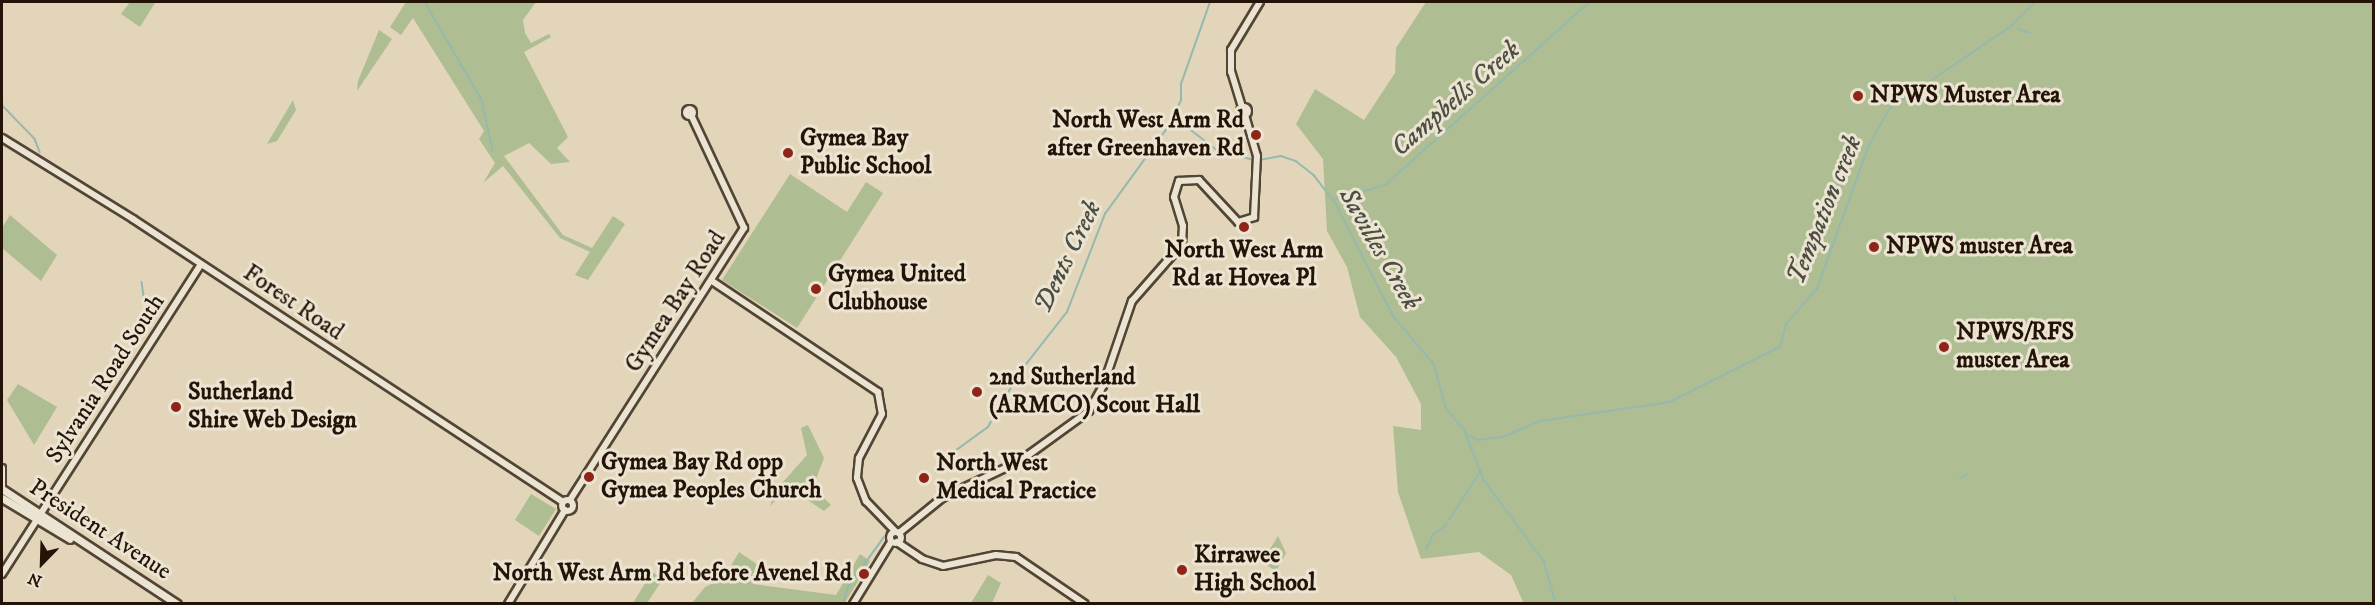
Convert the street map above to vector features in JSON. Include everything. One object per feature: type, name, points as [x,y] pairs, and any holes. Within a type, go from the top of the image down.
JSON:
[{"type":"main road","name":"President Avenue","points":[[2,488],[38,517],[170,603]]},
{"type":"main road","name":"President Avenue","points":[[2,498],[38,517],[177,603]]},
{"type":"street","points":[[853,603],[894,542],[897,532],[942,498],[1020,461],[1084,416],[1103,386],[1132,301],[1182,244],[1183,226],[1174,197],[1177,184],[1185,178],[1199,180],[1232,217],[1245,222],[1256,210],[1257,156],[1245,115],[1240,112],[1242,107],[1231,72],[1232,50],[1260,2]]},
{"type":"street","name":"Gymea Bay Road","points":[[508,603],[565,510],[572,509],[566,501],[712,281],[744,224],[691,115]]},
{"type":"street","name":"Forest Road","points":[[2,138],[566,501]]},
{"type":"street","name":"Sylvania Road South","points":[[2,574],[201,264]]},
{"type":"street","points":[[712,281],[878,392],[882,414],[859,458],[857,478],[866,501],[897,532]]},
{"type":"street","points":[[2,468],[2,488]]},
{"type":"street","points":[[894,542],[922,559],[943,566],[996,555],[1016,558],[1086,603]]},
{"type":"green space","points":[[130,2],[155,3],[140,27],[121,14]]},
{"type":"green space","points":[[406,2],[536,2],[523,20],[525,33],[531,43],[549,34],[551,37],[524,52],[568,137],[557,148],[570,162],[551,164],[529,143],[504,156],[563,235],[592,248],[613,216],[625,224],[588,280],[575,275],[590,252],[560,238],[503,166],[483,183],[495,163],[479,139],[484,131],[413,18],[401,35],[390,27]]},
{"type":"green space","points":[[1426,2],[2373,2],[2373,603],[1524,604],[1511,575],[1479,552],[1421,559],[1398,492],[1393,426],[1421,430],[1421,404],[1396,357],[1360,317],[1347,267],[1327,231],[1323,159],[1296,124],[1315,89],[1364,120],[1395,73],[1396,48]]},
{"type":"green space","points":[[379,30],[392,39],[357,91],[358,81]]},
{"type":"green space","points":[[293,100],[296,110],[277,141],[267,144]]},
{"type":"green space","points":[[790,174],[847,212],[866,182],[883,193],[797,328],[722,280]]},
{"type":"green space","points":[[10,215],[57,255],[41,281],[2,248],[2,228]]},
{"type":"green space","points":[[18,384],[57,407],[34,445],[7,400]]},
{"type":"green space","points":[[808,425],[824,458],[813,487],[831,505],[824,511],[797,493],[791,501],[781,495],[770,506],[776,490],[807,455],[801,428]]},
{"type":"green space","points":[[531,494],[556,509],[539,536],[515,520]]},
{"type":"green space","points":[[1278,536],[1286,553],[1276,571],[1262,562]]},
{"type":"green space","points":[[739,552],[761,567],[753,584],[836,595],[860,554],[870,561],[845,603],[692,603],[705,587],[724,578]]},
{"type":"green space","points":[[652,572],[663,579],[647,603],[633,603]]},
{"type":"green space","points":[[988,575],[1001,583],[992,603],[971,603]]},
{"type":"waterway","points":[[425,2],[482,100],[493,150]]},
{"type":"waterway","name":"Dents Creek","points":[[936,473],[944,459],[988,427],[1020,372],[1067,312],[1105,214],[1168,127],[1181,100],[1181,84],[1210,2]]},
{"type":"waterway","name":"Campbells Creek","points":[[1333,200],[1385,185],[1590,2]]},
{"type":"waterway","name":"Tempation creek","points":[[1466,434],[1478,440],[1503,437],[1540,421],[1670,402],[1780,347],[1786,324],[1817,289],[1868,147],[1890,108],[2010,27],[2035,2]]},
{"type":"waterway","points":[[2018,29],[2030,33]]},
{"type":"waterway","points":[[2,93],[3,106],[35,139],[40,152]]},
{"type":"waterway","name":"Savilles Creek","points":[[1173,116],[1217,150],[1254,160]]},
{"type":"waterway","name":"Savilles Creek","points":[[1259,160],[1281,156],[1296,161],[1314,175],[1337,206],[1394,317],[1434,364],[1446,408],[1465,431],[1484,480],[1544,561],[1556,604]]},
{"type":"waterway","points":[[142,282],[144,297],[157,308]]},
{"type":"waterway","points":[[1449,520],[1481,471]]},
{"type":"waterway","points":[[1960,478],[1966,475]]},
{"type":"waterway","points":[[1426,550],[1433,535],[1447,524]]},
{"type":"waterway","name":"Dents Creek","points":[[843,604],[848,587],[884,537]]},
{"type":"waterway","points":[[1955,596],[1956,604]]},
{"type":"place","name":"NPWS Muster Area","points":[[1858,96]]},
{"type":"place","name":"North West Arm Rd after Greenhaven Rd","points":[[1256,135]]},
{"type":"place","name":"Gymea Bay Public School","points":[[788,153]]},
{"type":"place","name":"North West Arm Rd at Hovea Pl","points":[[1244,227]]},
{"type":"place","name":"NPWS muster Area","points":[[1874,247]]},
{"type":"place","name":"Gymea United Clubhouse","points":[[816,289]]},
{"type":"place","name":"NPWS/RFS muster Area","points":[[1944,347]]},
{"type":"place","name":"2nd Sutherland (ARMCO) Scout Hall","points":[[977,392]]},
{"type":"place","name":"Sutherland Shire Web Design","points":[[176,407]]},
{"type":"place","name":"Gymea Bay Rd opp Gymea Peoples Church","points":[[589,477]]},
{"type":"place","name":"North West Medical Practice","points":[[924,478]]},
{"type":"place","name":"Kirrawee High School","points":[[1182,570]]},
{"type":"place","name":"North West Arm Rd before Avenel Rd","points":[[864,574]]}]
